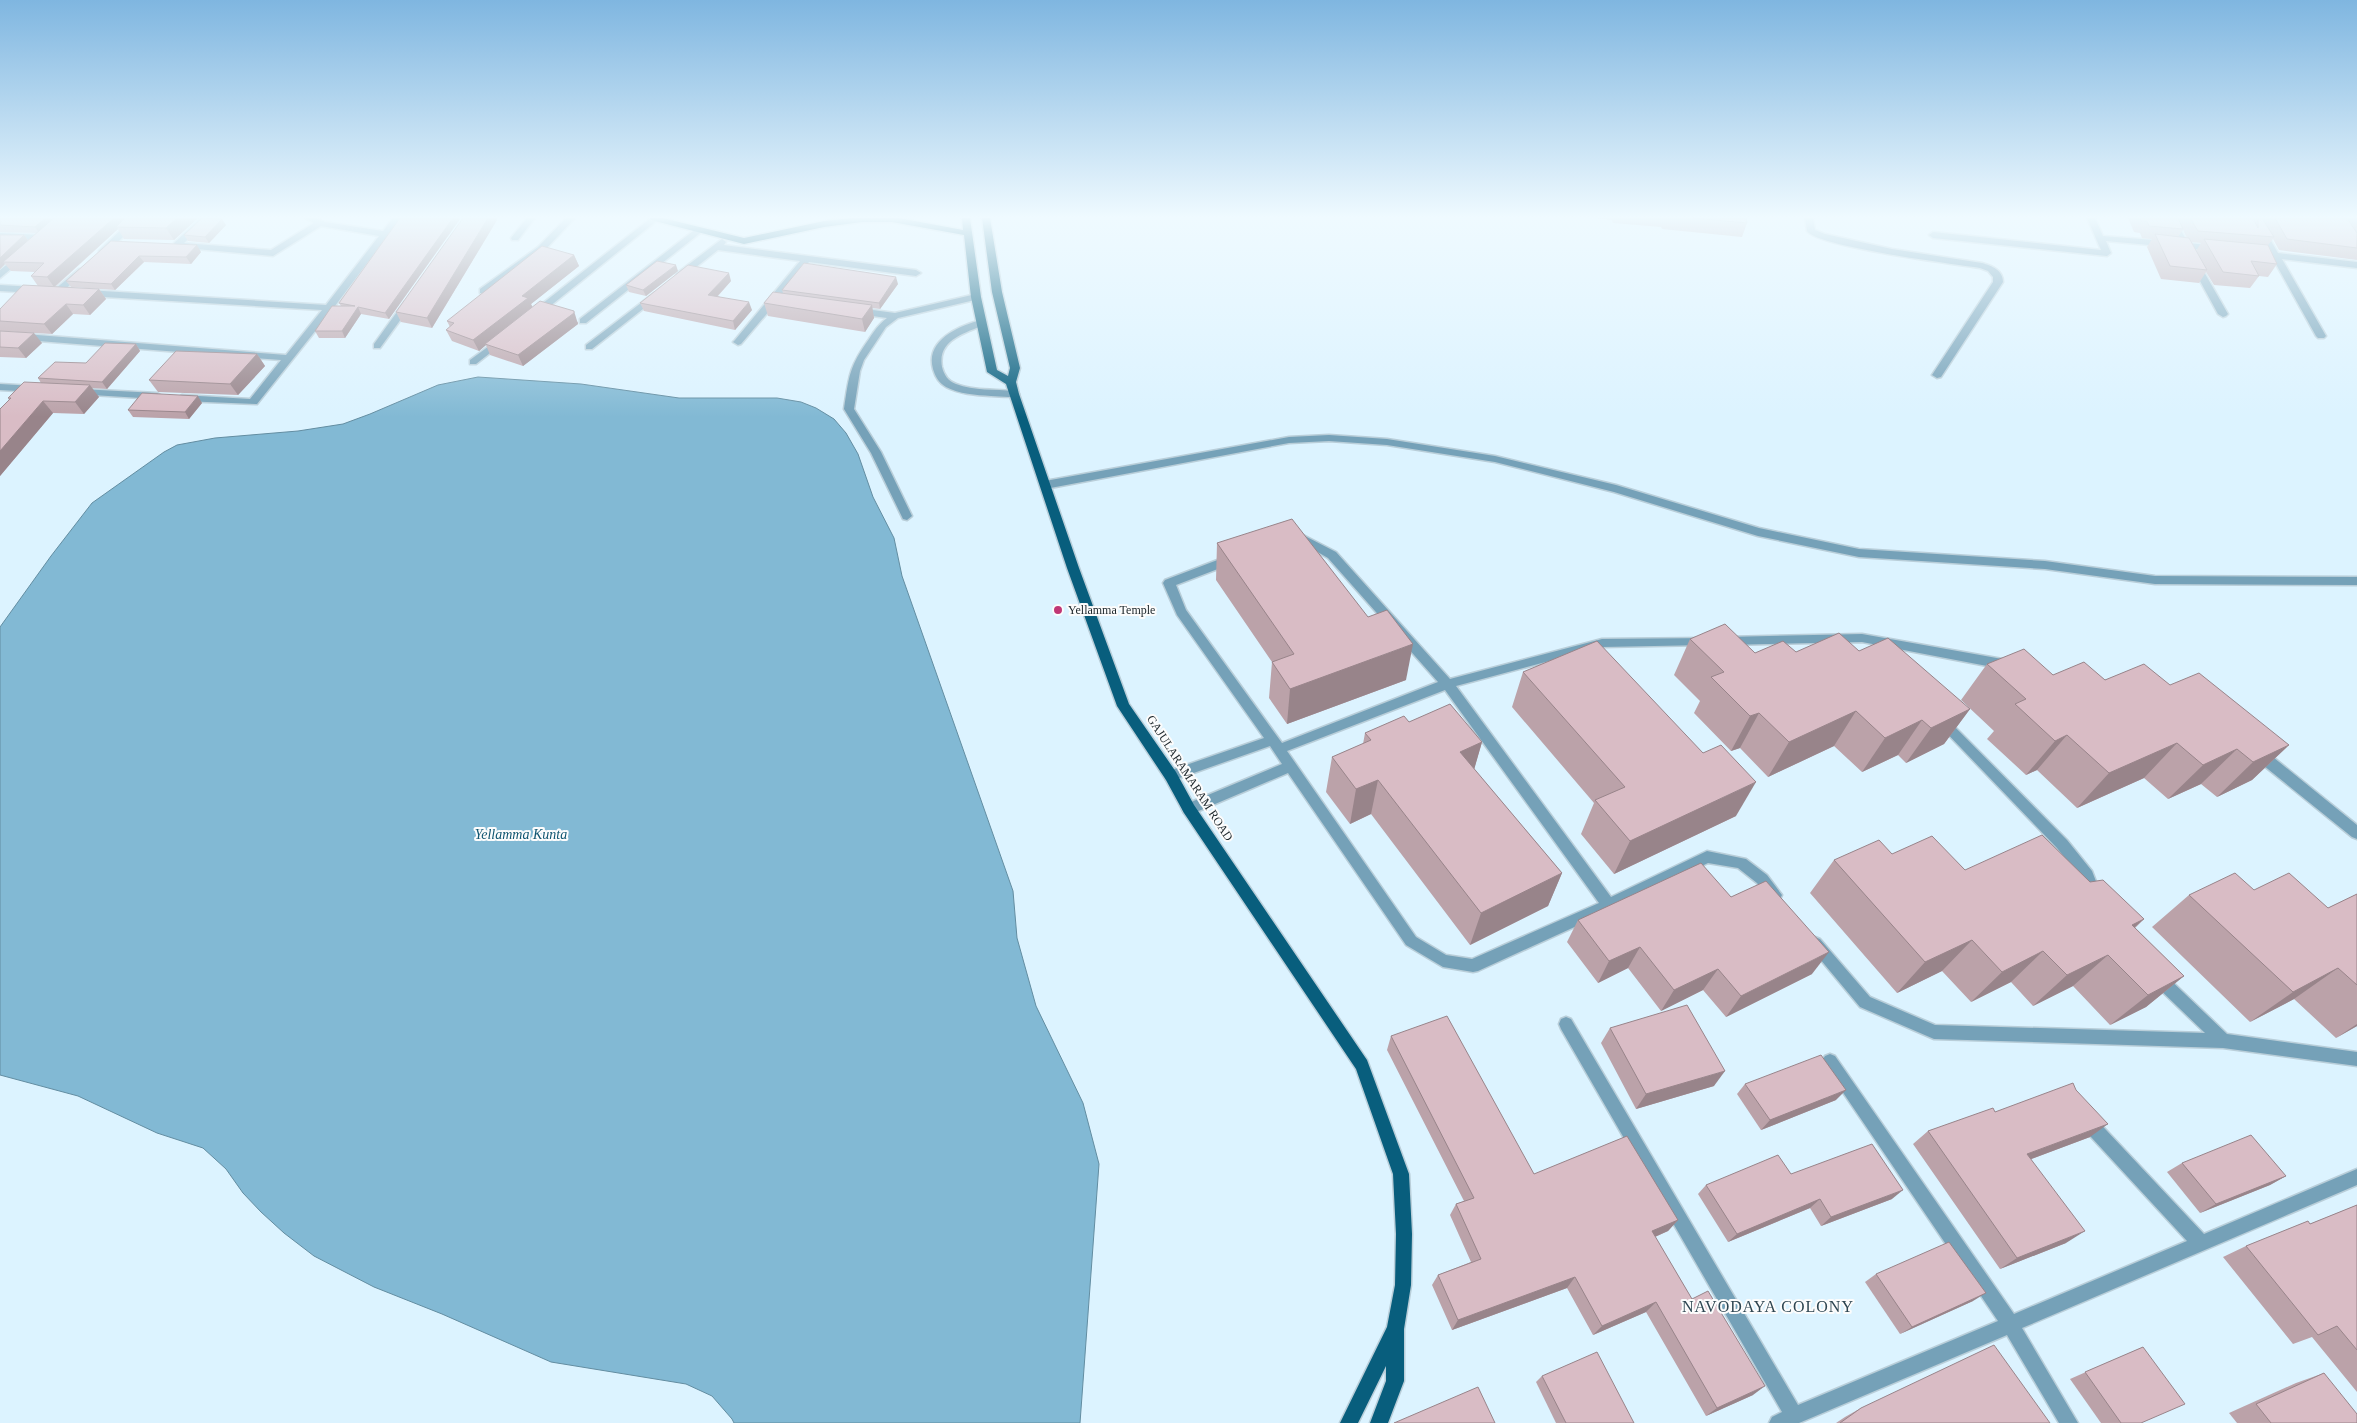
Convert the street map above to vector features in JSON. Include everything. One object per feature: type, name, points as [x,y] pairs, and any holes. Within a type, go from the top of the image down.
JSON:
[{"type":"main road","points":[[974,284],[980,323],[992,372],[1011,382]]},
{"type":"main road","name":"GAJULARAMARAM ROAD","points":[[996,284],[1014,368],[1011,382],[1014,394],[1073,568],[1123,706],[1171,776],[1189,809],[1362,1065],[1401,1174],[1404,1234],[1402,1285],[1395,1329],[1395,1381],[1378,1423]]},
{"type":"main road","name":"GAJULARAMARAM ROAD","points":[[1349,1423],[1395,1329]]},
{"type":"street","points":[[57,292],[65,284]]},
{"type":"street","points":[[65,391],[252,402],[347,284]]},
{"type":"street","points":[[484,291],[493,284]]},
{"type":"street","points":[[526,320],[571,284]]},
{"type":"street","points":[[583,321],[630,284]]},
{"type":"street","points":[[590,347],[669,284]]},
{"type":"street","points":[[738,342],[786,284]]},
{"type":"street","points":[[1937,375],[1996,284]]},
{"type":"street","points":[[2207,284],[2223,314]]},
{"type":"street","points":[[2293,284],[2321,336]]},
{"type":"street","points":[[0,288],[329,308]]},
{"type":"street","points":[[848,310],[895,316],[976,297]]},
{"type":"street","points":[[377,346],[411,298]]},
{"type":"street","points":[[774,300],[792,302]]},
{"type":"street","points":[[895,316],[883,325],[859,360],[852,380],[849,409],[861,431],[876,452],[907,516]]},
{"type":"street","points":[[980,323],[941,343],[936,352],[937,367],[941,377],[955,387],[1014,394]]},
{"type":"street","points":[[473,362],[511,332]]},
{"type":"street","points":[[0,335],[288,358]]},
{"type":"street","points":[[0,387],[45,390]]},
{"type":"street","points":[[1045,485],[1289,440],[1329,438],[1387,442],[1495,459],[1616,489],[1758,532],[1859,553],[2045,565],[2156,580],[2357,581]]},
{"type":"street","points":[[1287,542],[1303,539],[1332,555],[1447,684],[1609,905]]},
{"type":"street","points":[[1244,555],[1169,583],[1181,612],[1276,744],[1411,941],[1443,961],[1473,966],[1609,905],[1707,857],[1741,862],[1762,879],[1786,908]]},
{"type":"street","points":[[1862,638],[1876,652]]},
{"type":"street","points":[[1171,776],[1276,744],[1447,684],[1602,643],[1862,638],[2024,668]]},
{"type":"street","points":[[1936,715],[2062,844],[2087,874],[2099,907]]},
{"type":"street","points":[[2252,748],[2357,833]]},
{"type":"street","points":[[1189,809],[1291,766]]},
{"type":"street","points":[[1804,930],[1865,1002],[1934,1032],[2223,1042],[2357,1058]]},
{"type":"street","points":[[2148,968],[2223,1042]]},
{"type":"street","points":[[1566,1024],[1794,1415]]},
{"type":"street","points":[[1830,1061],[2010,1324],[2069,1423]]},
{"type":"street","points":[[2072,1104],[2201,1243]]},
{"type":"street","points":[[1778,1423],[2357,1177]]},
{"type":"water","name":"Yellamma Kunta","points":[[478,377],[581,384],[679,398],[777,398],[801,402],[816,408],[834,419],[846,433],[858,454],[873,497],[894,538],[902,576],[1013,891],[1017,938],[1036,1006],[1083,1103],[1099,1164],[1080,1423],[734,1423],[712,1396],[686,1384],[551,1362],[442,1314],[374,1287],[314,1256],[284,1233],[243,1193],[226,1169],[203,1148],[157,1133],[78,1096],[0,1075],[0,627],[92,503],[164,452],[177,445],[215,438],[298,431],[343,424],[438,385]]},
{"type":"building","points":[[352,284],[405,284],[385,313],[358,307],[342,331],[315,331],[332,306],[355,306],[339,303]]},
{"type":"building","points":[[416,284],[447,284],[427,318],[396,312]]},
{"type":"building","points":[[493,284],[537,284],[522,296],[528,298],[473,340],[446,330],[454,323],[447,321]]},
{"type":"building","points":[[627,284],[650,284],[643,290]]},
{"type":"building","points":[[663,284],[718,284],[708,295],[749,302],[733,321],[640,303]]},
{"type":"building","points":[[787,284],[891,284],[879,303],[782,290]]},
{"type":"building","points":[[23,285],[99,289],[83,305],[66,304],[44,324],[0,321],[0,309]]},
{"type":"building","points":[[773,292],[872,305],[862,319],[764,303]]},
{"type":"building","points":[[540,301],[574,311],[574,313],[518,355],[485,344]]},
{"type":"building","points":[[0,331],[34,333],[18,348],[0,347]]},
{"type":"building","points":[[105,343],[136,344],[102,382],[38,378],[55,362],[86,363]]},
{"type":"building","points":[[176,351],[257,354],[230,384],[149,380]]},
{"type":"building","points":[[24,382],[90,385],[75,402],[43,401],[0,451],[0,409]]},
{"type":"building","points":[[142,393],[198,396],[185,412],[128,410]]},
{"type":"building","points":[[1292,519],[1368,617],[1387,610],[1413,644],[1290,689],[1272,662],[1294,654],[1217,543]]},
{"type":"building","points":[[1725,624],[1755,653],[1783,641],[1796,652],[1839,633],[1859,651],[1888,638],[1970,709],[1931,728],[1922,720],[1885,738],[1856,711],[1789,742],[1759,713],[1750,716],[1711,677],[1724,672],[1690,639]]},
{"type":"building","points":[[1597,641],[1703,753],[1721,745],[1756,782],[1630,841],[1595,800],[1625,787],[1523,672]]},
{"type":"building","points":[[2024,649],[2053,675],[2084,662],[2105,680],[2144,664],[2170,685],[2199,673],[2289,745],[2253,762],[2237,749],[2203,765],[2177,743],[2109,773],[2067,735],[2055,741],[2015,704],[2026,699],[1987,664]]},
{"type":"building","points":[[1450,704],[1482,742],[1460,752],[1562,873],[1481,913],[1378,780],[1356,789],[1332,757],[1371,740],[1365,733],[1404,716],[1409,722]]},
{"type":"building","points":[[2042,835],[2090,882],[2103,880],[2144,919],[2132,925],[2184,976],[2148,995],[2108,955],[2067,975],[2043,951],[2002,972],[1972,940],[1925,962],[1834,860],[1879,840],[1892,854],[1932,836],[1965,870]]},
{"type":"building","points":[[1701,863],[1731,897],[1766,881],[1829,952],[1741,996],[1718,969],[1674,990],[1640,947],[1609,961],[1578,920]]},
{"type":"building","points":[[2235,873],[2254,890],[2289,873],[2328,908],[2357,894],[2357,985],[2338,968],[2293,992],[2189,895]]},
{"type":"building","points":[[1687,1005],[1725,1071],[1646,1094],[1610,1028]]},
{"type":"building","points":[[1447,1016],[1534,1174],[1627,1136],[1678,1220],[1652,1231],[1692,1299],[1708,1291],[1765,1386],[1717,1408],[1656,1302],[1602,1326],[1575,1277],[1458,1320],[1438,1275],[1481,1259],[1456,1204],[1474,1198],[1391,1036]]},
{"type":"building","points":[[1821,1055],[1846,1090],[1770,1120],[1745,1084]]},
{"type":"building","points":[[2073,1083],[2076,1090],[2108,1124],[2027,1154],[2085,1231],[2017,1258],[1928,1131],[1993,1108],[1995,1112]]},
{"type":"building","points":[[2251,1135],[2286,1176],[2216,1204],[2182,1163]]},
{"type":"building","points":[[1872,1144],[1903,1190],[1831,1217],[1820,1199],[1737,1234],[1706,1185],[1778,1155],[1791,1174]]},
{"type":"building","points":[[2357,1205],[2357,1350],[2337,1326],[2318,1335],[2246,1246],[2308,1221],[2310,1224]]},
{"type":"building","points":[[1949,1242],[1986,1293],[1912,1327],[1876,1274]]},
{"type":"building","points":[[1994,1345],[2050,1423],[1840,1423],[1861,1408]]},
{"type":"building","points":[[2143,1347],[2185,1404],[2141,1423],[2121,1423],[2085,1372]]},
{"type":"building","points":[[1597,1352],[1634,1423],[1566,1423],[1542,1376]]},
{"type":"building","points":[[2324,1373],[2357,1414],[2357,1423],[2271,1423],[2256,1404]]},
{"type":"building","points":[[1478,1387],[1495,1423],[1394,1423]]},
{"type":"place","name":"Yellamma Temple","points":[[1058,610]]},
{"type":"district","name":"NAVODAYA COLONY","points":[[1768,1306]]}]
